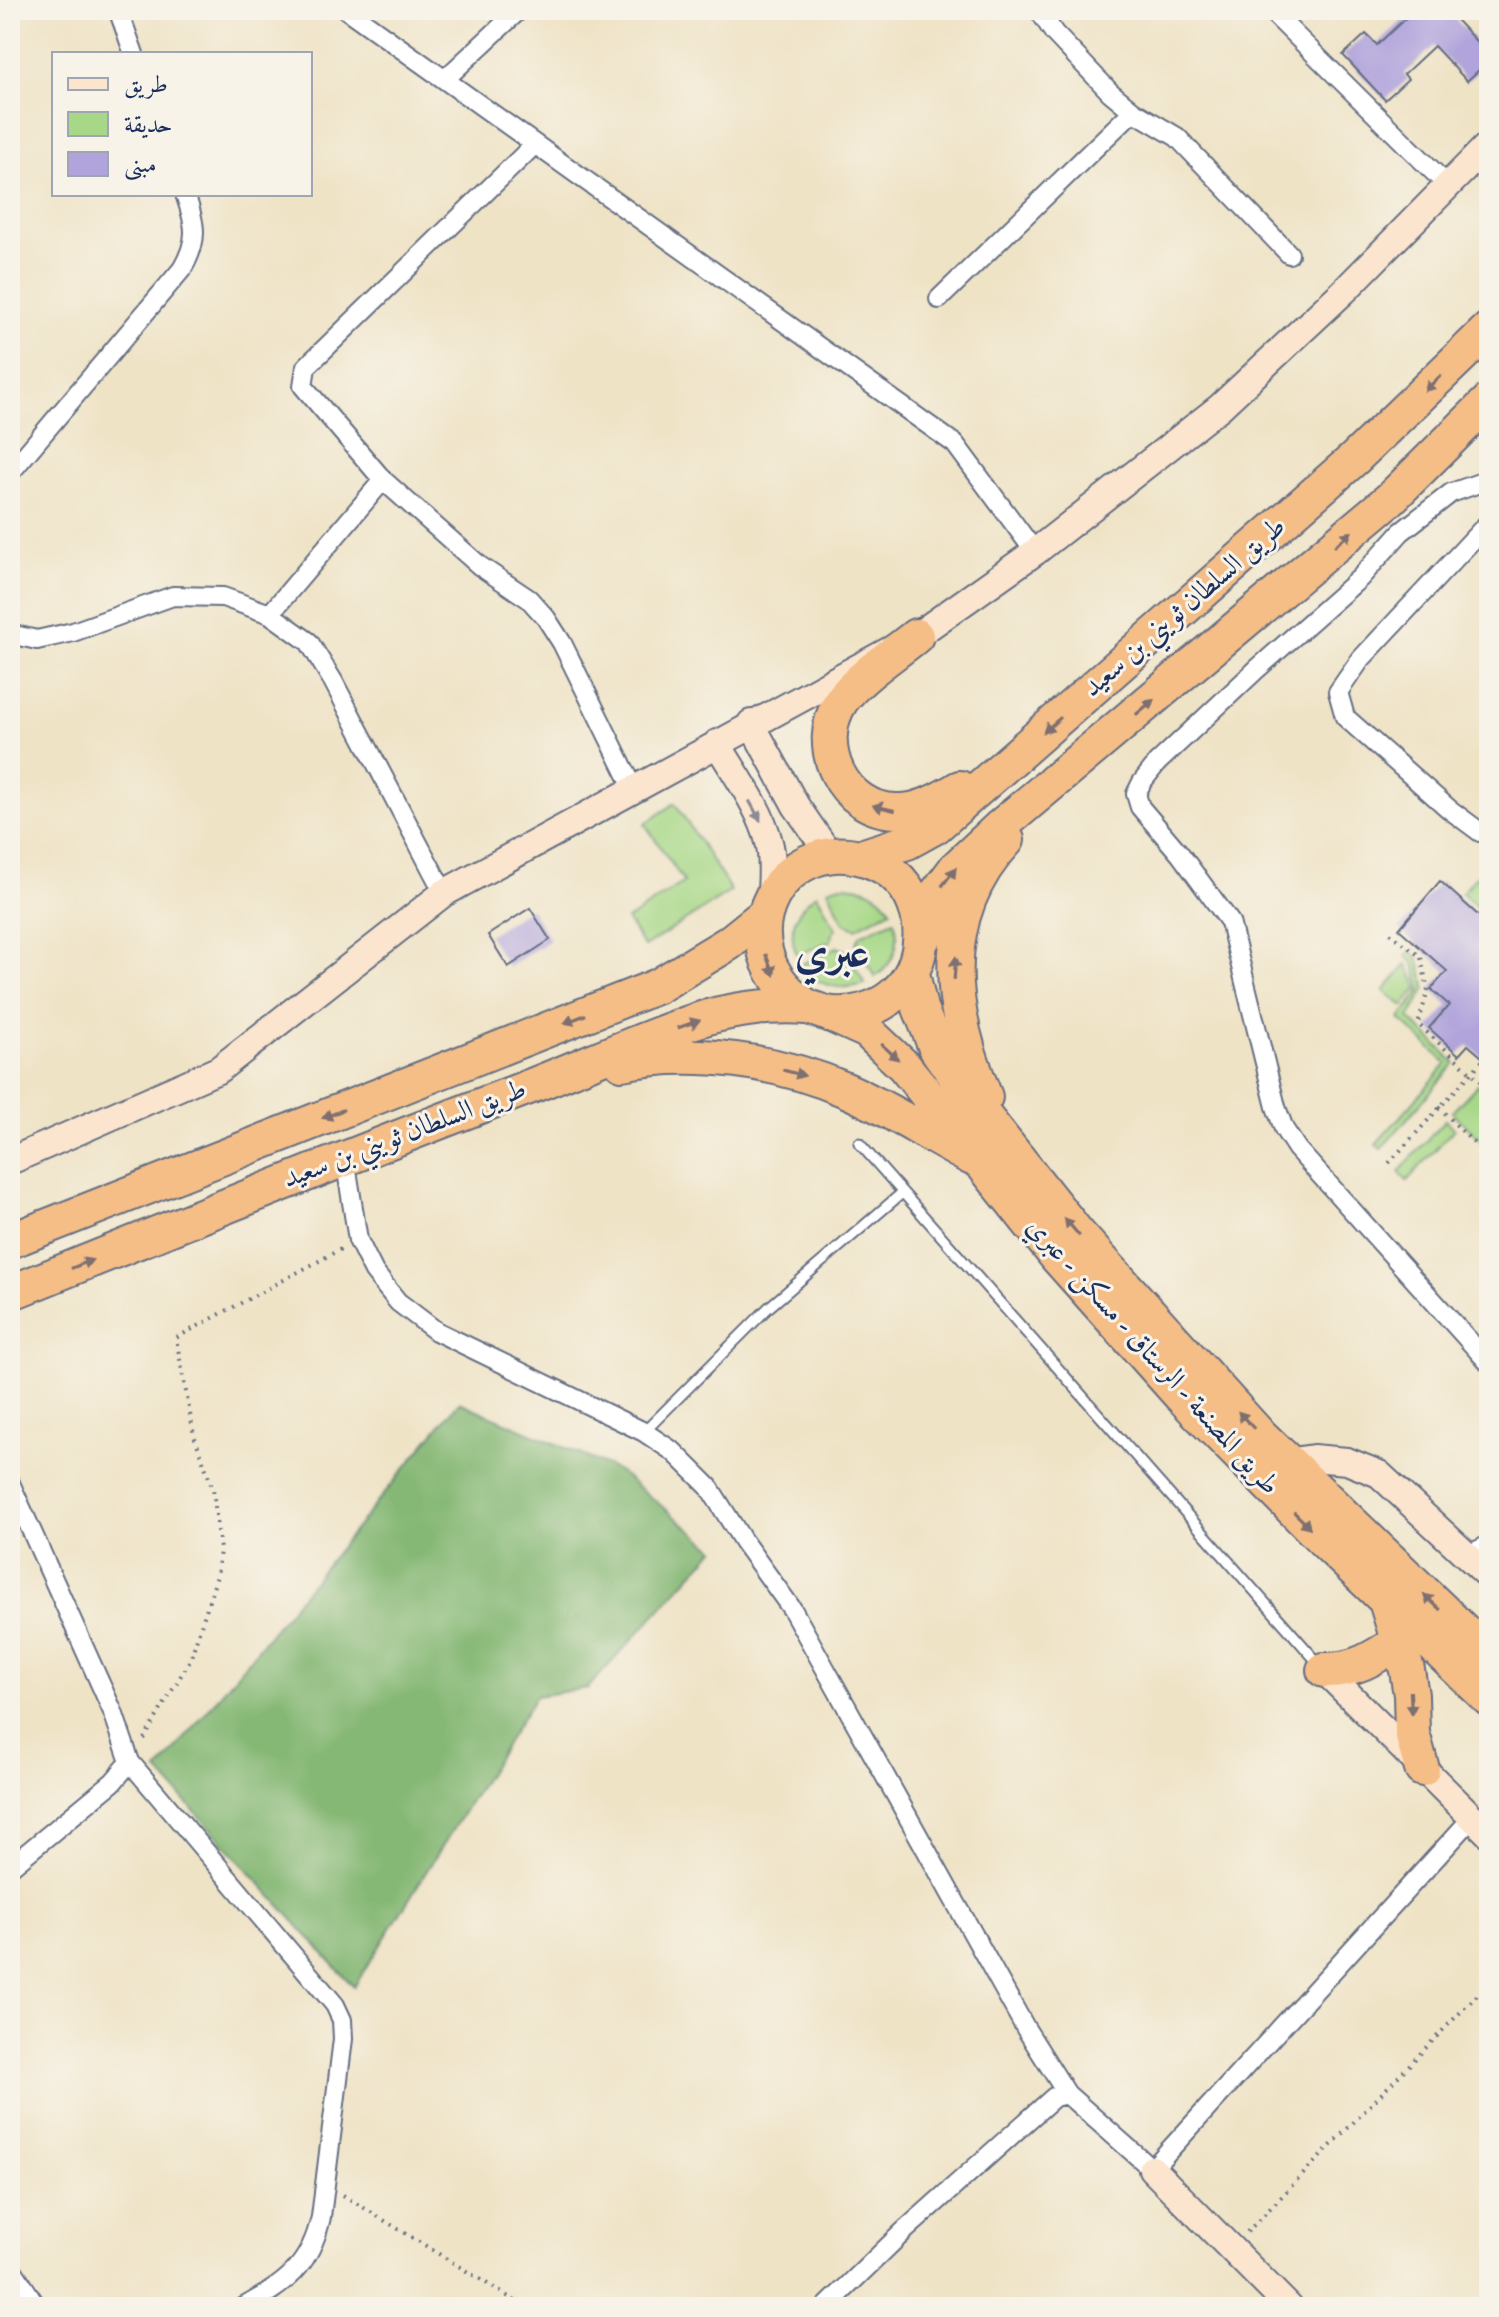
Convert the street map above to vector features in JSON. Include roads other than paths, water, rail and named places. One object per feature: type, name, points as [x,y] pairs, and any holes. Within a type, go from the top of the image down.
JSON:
[{"type":"highway","name":"طريق السلطان ثويني بن سعيد","points":[[846,856],[907,842],[936,826],[1354,459],[1489,329]]},
{"type":"highway","name":"طريق السلطان ثويني بن سعيد","points":[[916,961],[934,897],[956,868],[1001,826],[1390,499],[1489,401]]},
{"type":"highway","points":[[916,636],[842,700],[832,720],[829,741],[832,763],[842,782],[857,797],[875,807],[905,810],[935,801],[1007,764]]},
{"type":"highway","points":[[997,1156],[979,1083],[961,1029],[954,980],[956,949],[970,894],[999,848],[1085,758]]},
{"type":"highway","points":[[846,856],[880,864],[896,876],[909,891],[920,919],[916,961],[896,993],[874,1007],[850,1014],[816,1010],[790,995],[775,979],[766,959],[762,937],[768,907],[781,883],[795,870],[846,856]]},
{"type":"highway","name":"طريق السلطان ثويني بن سعيد","points":[[10,1241],[658,986],[729,943],[768,907]]},
{"type":"highway","name":"طريق المصنعة - الرستاق - مسكن - عبري","points":[[916,961],[920,1008],[936,1048],[1056,1256],[1224,1442],[1489,1699]]},
{"type":"highway","name":"طريق السلطان ثويني بن سعيد","points":[[10,1293],[695,1021],[757,1009],[816,1010]]},
{"type":"highway","name":"طريق المصنعة - الرستاق - مسكن - عبري","points":[[816,1010],[867,1031],[890,1052],[1078,1234],[1286,1462],[1489,1655]]},
{"type":"highway","points":[[525,1089],[643,1059],[731,1060],[795,1073],[846,1090],[997,1156]]},
{"type":"highway","points":[[1385,1600],[1409,1681],[1412,1733],[1422,1769]]},
{"type":"highway","points":[[1324,1670],[1353,1668],[1398,1642]]},
{"type":"street","points":[[123,10],[119,12],[133,52]]},
{"type":"street","points":[[347,10],[955,444],[1035,552]]},
{"type":"street","points":[[445,79],[519,10]]},
{"type":"street","points":[[1039,10],[1054,33],[1110,92],[1133,111],[1163,127],[1183,143],[1289,254]]},
{"type":"street","points":[[1270,10],[1448,186]]},
{"type":"street","points":[[939,299],[1133,111]]},
{"type":"street","points":[[10,1161],[218,1070],[444,893],[751,723],[916,636],[1035,552],[1220,407],[1344,291],[1489,144]]},
{"type":"street","points":[[534,145],[306,367],[303,386],[383,480],[480,566],[529,599],[546,618],[562,643],[634,789]]},
{"type":"street","points":[[10,473],[182,269],[194,238],[194,221],[186,196]]},
{"type":"street","points":[[270,614],[383,480]]},
{"type":"street","points":[[1489,482],[1451,493],[1401,532],[1360,578],[1157,763],[1136,794],[1140,807],[1180,854],[1230,922],[1284,1129],[1297,1149],[1489,1363]]},
{"type":"street","points":[[1489,522],[1361,659],[1338,692],[1345,717],[1449,809],[1480,832],[1489,833]]},
{"type":"street","points":[[10,634],[37,640],[73,632],[173,596],[223,597],[270,614],[309,642],[333,681],[444,893]]},
{"type":"street","points":[[751,723],[796,806],[846,856]]},
{"type":"street","points":[[717,743],[761,821],[769,842],[772,859],[768,907]]},
{"type":"street","points":[[345,1158],[358,1240],[385,1287],[414,1315],[436,1331],[644,1432],[674,1452],[709,1487],[792,1609],[1026,2029],[1067,2094],[1152,2169],[1289,2307]]},
{"type":"street","points":[[1286,1462],[1333,1459],[1370,1468],[1478,1550],[1489,1576]]},
{"type":"street","points":[[10,1483],[113,1712],[130,1762],[335,2005],[342,2020],[343,2039],[316,2239],[304,2261],[282,2286],[244,2307]]},
{"type":"street","points":[[1152,2169],[1480,1826],[1324,1670]]},
{"type":"street","points":[[10,1867],[113,1782],[130,1762]]},
{"type":"street","points":[[826,2307],[1047,2101],[1067,2094]]},
{"type":"street","points":[[10,2266],[37,2307]]},
{"type":"lane","points":[[859,1143],[1324,1670]]},
{"type":"lane","points":[[644,1432],[768,1308],[902,1193]]},
{"type":"district","name":"عبري","points":[[832,955]]}]
